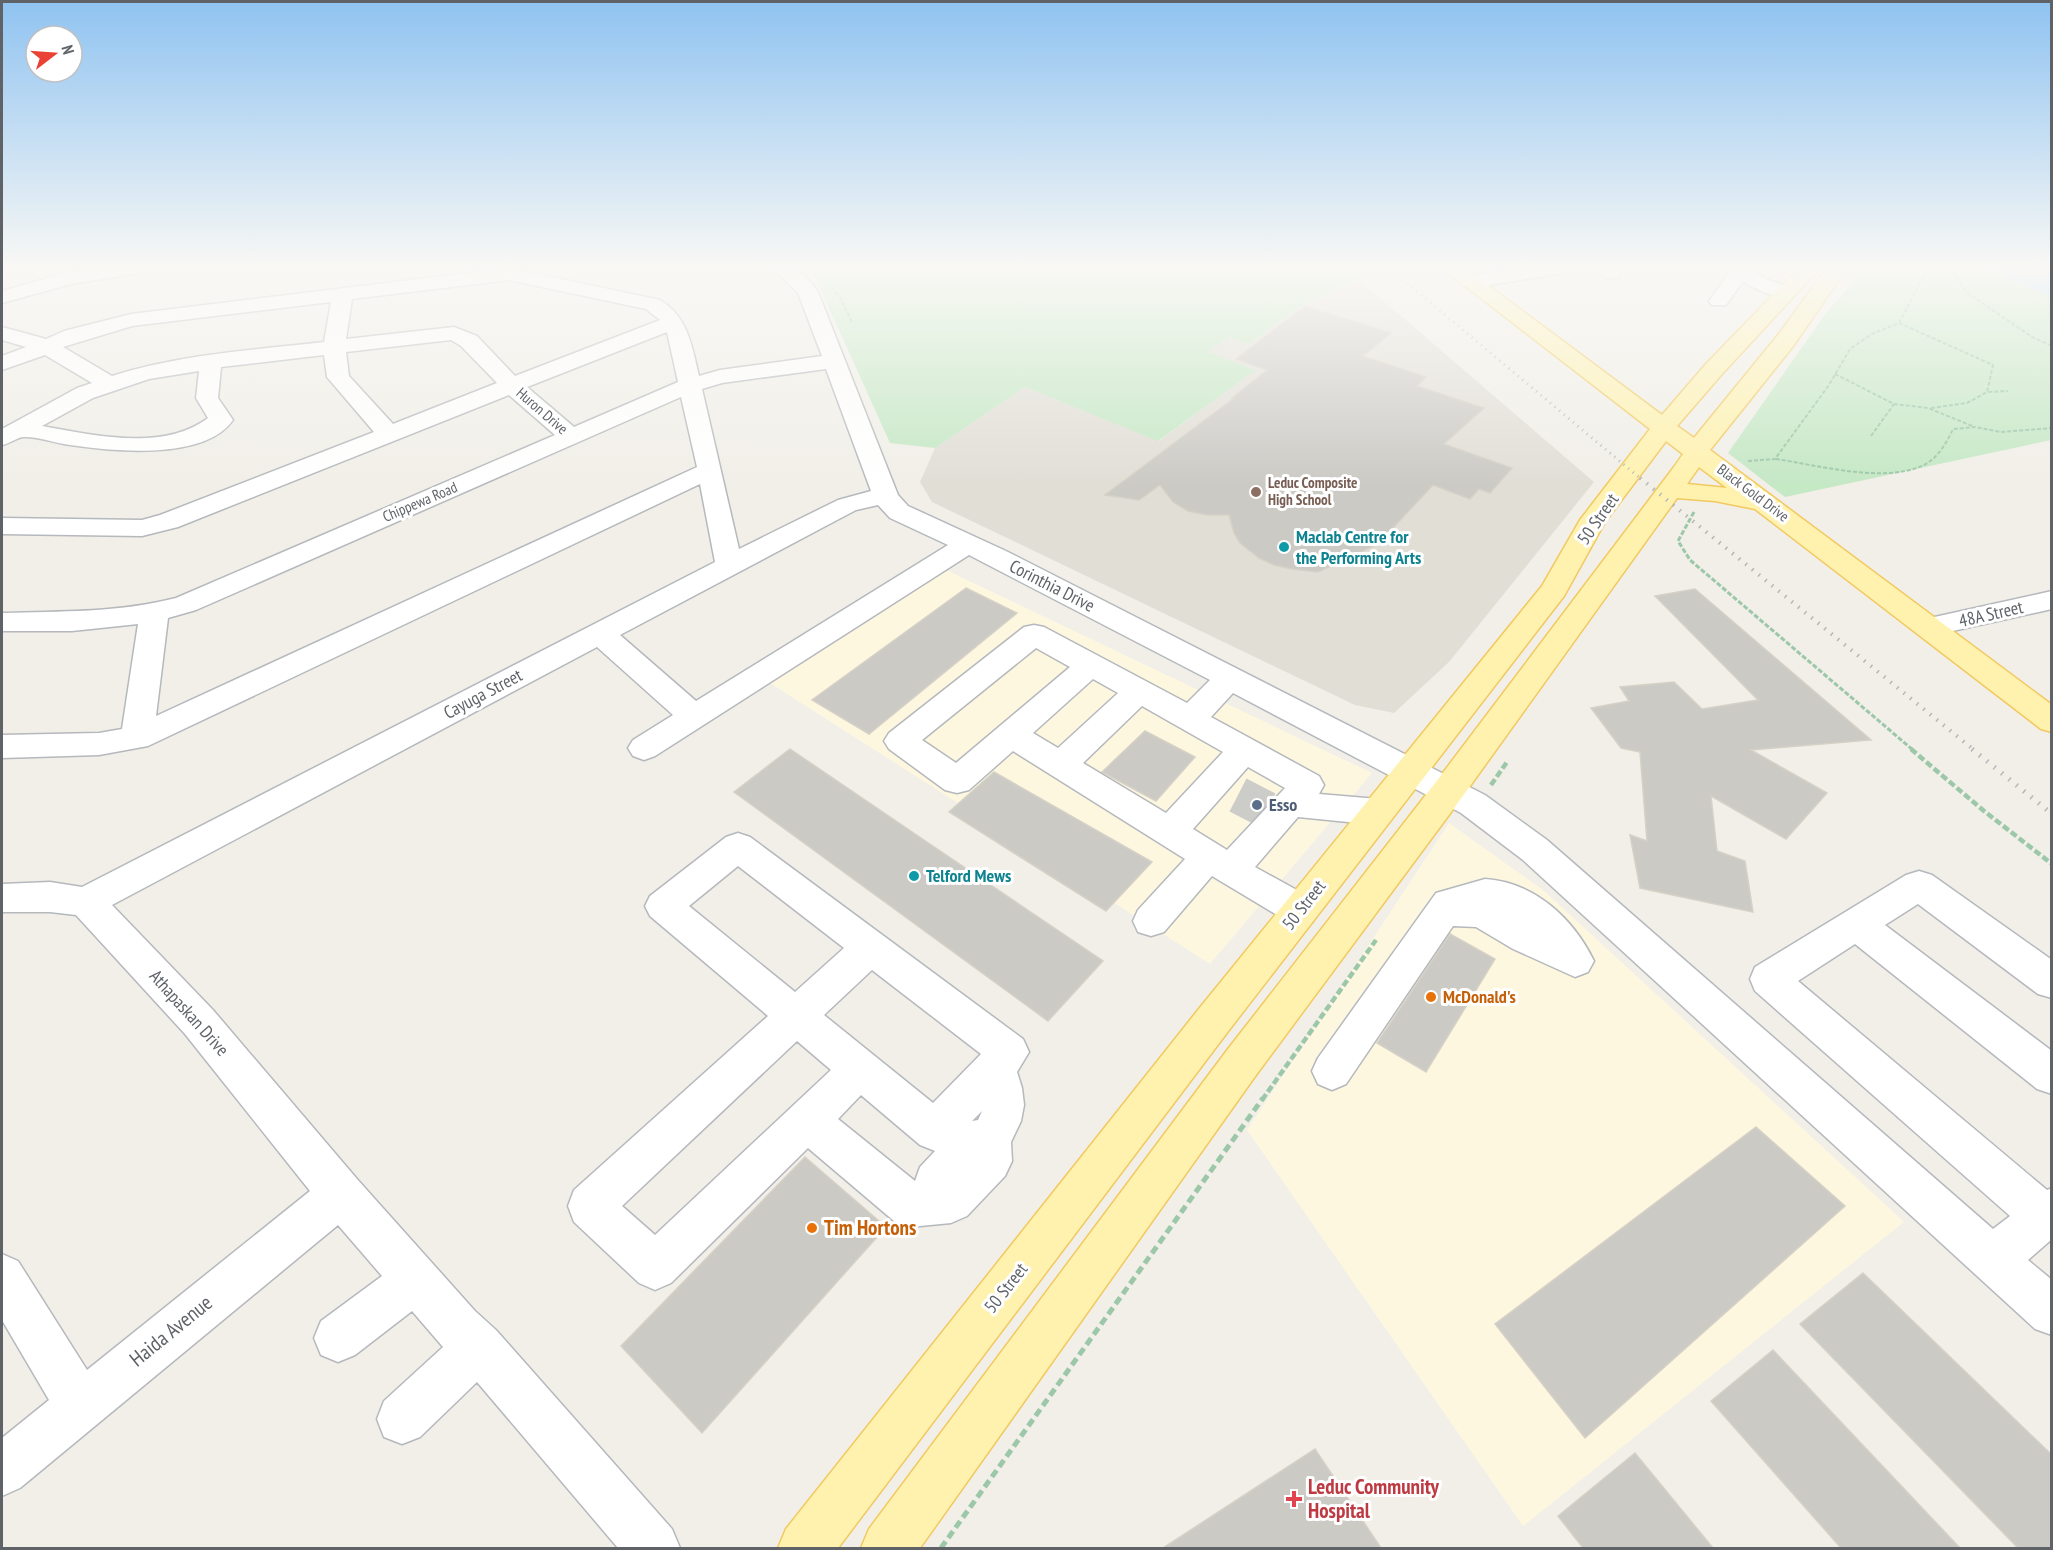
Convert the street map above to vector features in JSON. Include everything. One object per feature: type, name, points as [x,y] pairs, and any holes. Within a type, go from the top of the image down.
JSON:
[{"type":"main road","name":"Black Gold Drive","points":[[1549,340],[2052,721]]},
{"type":"main road","name":"50 Street","points":[[805,1548],[1300,910],[1554,590],[1593,520],[1633,471],[1664,427],[1742,340]]},
{"type":"main road","points":[[888,1548],[1235,1071],[1461,798],[1669,490],[1705,457],[1786,340]]},
{"type":"main road","points":[[1613,388],[1657,402],[1673,402],[1690,397]]},
{"type":"main road","points":[[1669,490],[1700,491],[1769,506]]},
{"type":"street","points":[[28,340],[44,345],[109,384]]},
{"type":"street","points":[[2,364],[60,340]]},
{"type":"street","points":[[335,340],[334,348],[338,378],[388,433]]},
{"type":"street","name":"Huron Drive","points":[[10,434],[85,393],[145,374],[211,362],[395,340]]},
{"type":"street","name":"Huron Drive","points":[[467,340],[511,385],[571,437]]},
{"type":"street","points":[[2,526],[142,528],[170,521],[626,340]]},
{"type":"street","points":[[678,340],[691,385],[729,566]]},
{"type":"street","name":"Corinthia Drive","points":[[828,340],[885,495],[899,512],[968,544],[1109,620],[1230,678],[1461,798],[1535,850],[2052,1312]]},
{"type":"street","name":"Chippewa Road","points":[[2,622],[78,622],[154,614],[197,599],[691,385],[720,377],[836,361]]},
{"type":"street","name":"Huron Drive","points":[[10,434],[95,443],[160,442],[200,435],[221,420],[207,398],[211,362]]},
{"type":"street","points":[[2,747],[99,744],[137,738],[710,470]]},
{"type":"street","name":"Cayuga Street","points":[[86,902],[828,514],[847,505],[885,495]]},
{"type":"street","points":[[644,747],[968,544]]},
{"type":"street","name":"48A Street","points":[[1930,627],[2052,600]]},
{"type":"street","points":[[137,738],[154,614]]},
{"type":"street","points":[[1109,620],[1110,635],[1080,656],[1010,734],[957,781],[900,741],[1034,634],[1080,656],[1138,692],[1307,785],[1170,832]]},
{"type":"street","points":[[599,633],[695,717]]},
{"type":"street","points":[[1190,719],[1230,678]]},
{"type":"street","points":[[1061,765],[1138,692]]},
{"type":"street","points":[[1010,734],[1300,910]]},
{"type":"street","points":[[1151,921],[1220,863],[1258,802],[1244,750]]},
{"type":"street","points":[[1258,802],[1378,812]]},
{"type":"street","points":[[738,847],[871,947],[1009,1052],[934,1131],[663,906],[738,847]]},
{"type":"street","points":[[1993,1259],[2048,1213],[1769,979],[1919,885],[2052,982]]},
{"type":"street","points":[[1332,1071],[1449,903],[1486,894],[1514,899],[1547,924],[1575,961]]},
{"type":"street","points":[[2,898],[50,897],[86,902]]},
{"type":"street","name":"Athapaskan Drive","points":[[86,902],[199,1022],[341,1194],[458,1328],[479,1347],[654,1548]]},
{"type":"street","points":[[1857,924],[2052,1076]]},
{"type":"street","points":[[859,1070],[808,1122],[655,1267],[590,1206],[871,947]]},
{"type":"street","points":[[808,1122],[910,1205],[951,1201],[990,1161],[990,1139],[1001,1121],[1005,1105],[1002,1086],[995,1069]]},
{"type":"street","name":"Haida Avenue","points":[[2,1470],[341,1194]]},
{"type":"street","points":[[2,1277],[80,1405]]},
{"type":"street","points":[[338,1338],[416,1279]]},
{"type":"street","points":[[402,1419],[479,1347]]},
{"type":"path","points":[[1775,459],[1850,349],[1863,340]]},
{"type":"path","points":[[1938,340],[1993,365],[1987,392]]},
{"type":"path","points":[[2038,340],[2052,346]]},
{"type":"path","points":[[1835,374],[1894,404],[1928,408],[1967,403],[1987,392],[2008,391]]},
{"type":"path","points":[[1871,436],[1894,404]]},
{"type":"path","points":[[1928,408],[1975,427],[2001,432],[2052,428]]},
{"type":"path","points":[[1705,457],[1722,453],[1731,460],[1775,459],[1888,473],[1924,465],[1948,442],[1953,429],[1975,427]]},
{"type":"path","points":[[1700,491],[1704,499],[1688,518],[1678,541],[1690,560],[1984,811],[2052,864]]},
{"type":"path","points":[[1461,798],[1497,778],[1509,758]]},
{"type":"path","points":[[941,1548],[1379,935]]},
{"type":"shaded area","name":"Leduc Composite High School","points":[[1224,340],[1239,340],[1249,344],[1254,340],[1429,340],[1594,482],[1449,662],[1394,713],[1355,705],[932,502],[920,482],[935,448],[1025,387],[1159,441],[1255,370],[1207,352]]},
{"type":"shaded area","points":[[944,569],[1372,773],[1210,964],[759,676]]},
{"type":"shaded area","points":[[1449,823],[1543,890],[1904,1222],[1523,1526],[1247,1130]]},
{"type":"green space","points":[[844,340],[1224,340],[1208,352],[1256,370],[1158,441],[1025,387],[935,448],[890,443]]},
{"type":"green space","points":[[1239,340],[1254,340],[1249,344]]},
{"type":"green space","points":[[1807,340],[2051,340],[2051,440],[1785,497],[1728,453]]},
{"type":"building","points":[[1260,340],[1382,340],[1363,356],[1426,377],[1417,386],[1484,408],[1444,444],[1512,468],[1490,493],[1479,489],[1470,499],[1433,485],[1378,544],[1318,572],[1274,565],[1259,558],[1240,543],[1234,533],[1229,515],[1207,515],[1188,511],[1173,502],[1160,485],[1139,500],[1105,495],[1234,398],[1232,398],[1267,370],[1236,359]]},
{"type":"building","points":[[966,588],[1017,613],[869,734],[812,700]]},
{"type":"building","points":[[1695,589],[1871,740],[1751,750],[1827,793],[1786,839],[1711,796],[1717,851],[1745,861],[1753,912],[1640,888],[1630,835],[1647,841],[1640,752],[1621,748],[1591,708],[1629,701],[1620,687],[1674,682],[1702,709],[1758,700],[1655,596]]},
{"type":"building","points":[[1145,731],[1195,757],[1156,801],[1102,772]]},
{"type":"building","name":"Telford Mews","points":[[790,749],[1103,961],[1048,1021],[734,792]]},
{"type":"building","points":[[994,772],[1152,862],[1106,911],[949,812]]},
{"type":"building","name":"McDonald's","points":[[1450,934],[1495,959],[1426,1072],[1377,1043]]},
{"type":"building","points":[[1756,1127],[1845,1206],[1585,1438],[1495,1324]]},
{"type":"building","points":[[805,1157],[886,1227],[702,1433],[621,1346]]},
{"type":"building","points":[[1863,1273],[2052,1455],[2052,1548],[2018,1548],[1800,1324]]},
{"type":"building","points":[[1773,1350],[1960,1548],[1841,1548],[1711,1401]]},
{"type":"building","name":"Leduc Community Hospital","points":[[1315,1449],[1381,1548],[1163,1548]]},
{"type":"building","points":[[1635,1453],[1713,1548],[1583,1548],[1558,1516]]},
{"type":"tunnel","points":[[1238,795],[1267,810]]},
{"type":"railway","points":[[1475,340],[1641,479]]},
{"type":"railway","points":[[1640,478],[1974,750]]},
{"type":"railway","points":[[1972,749],[2052,814]]},
{"type":"place","name":"Leduc Composite High School","points":[[1256,492]]},
{"type":"place","name":"Maclab Centre for the Performing Arts","points":[[1284,547]]},
{"type":"place","name":"Esso","points":[[1257,805]]},
{"type":"place","name":"Telford Mews","points":[[914,876]]},
{"type":"place","name":"McDonald's","points":[[1431,997]]},
{"type":"place","name":"Tim Hortons","points":[[812,1228]]},
{"type":"place","name":"Leduc Community Hospital","points":[[1294,1499]]}]
